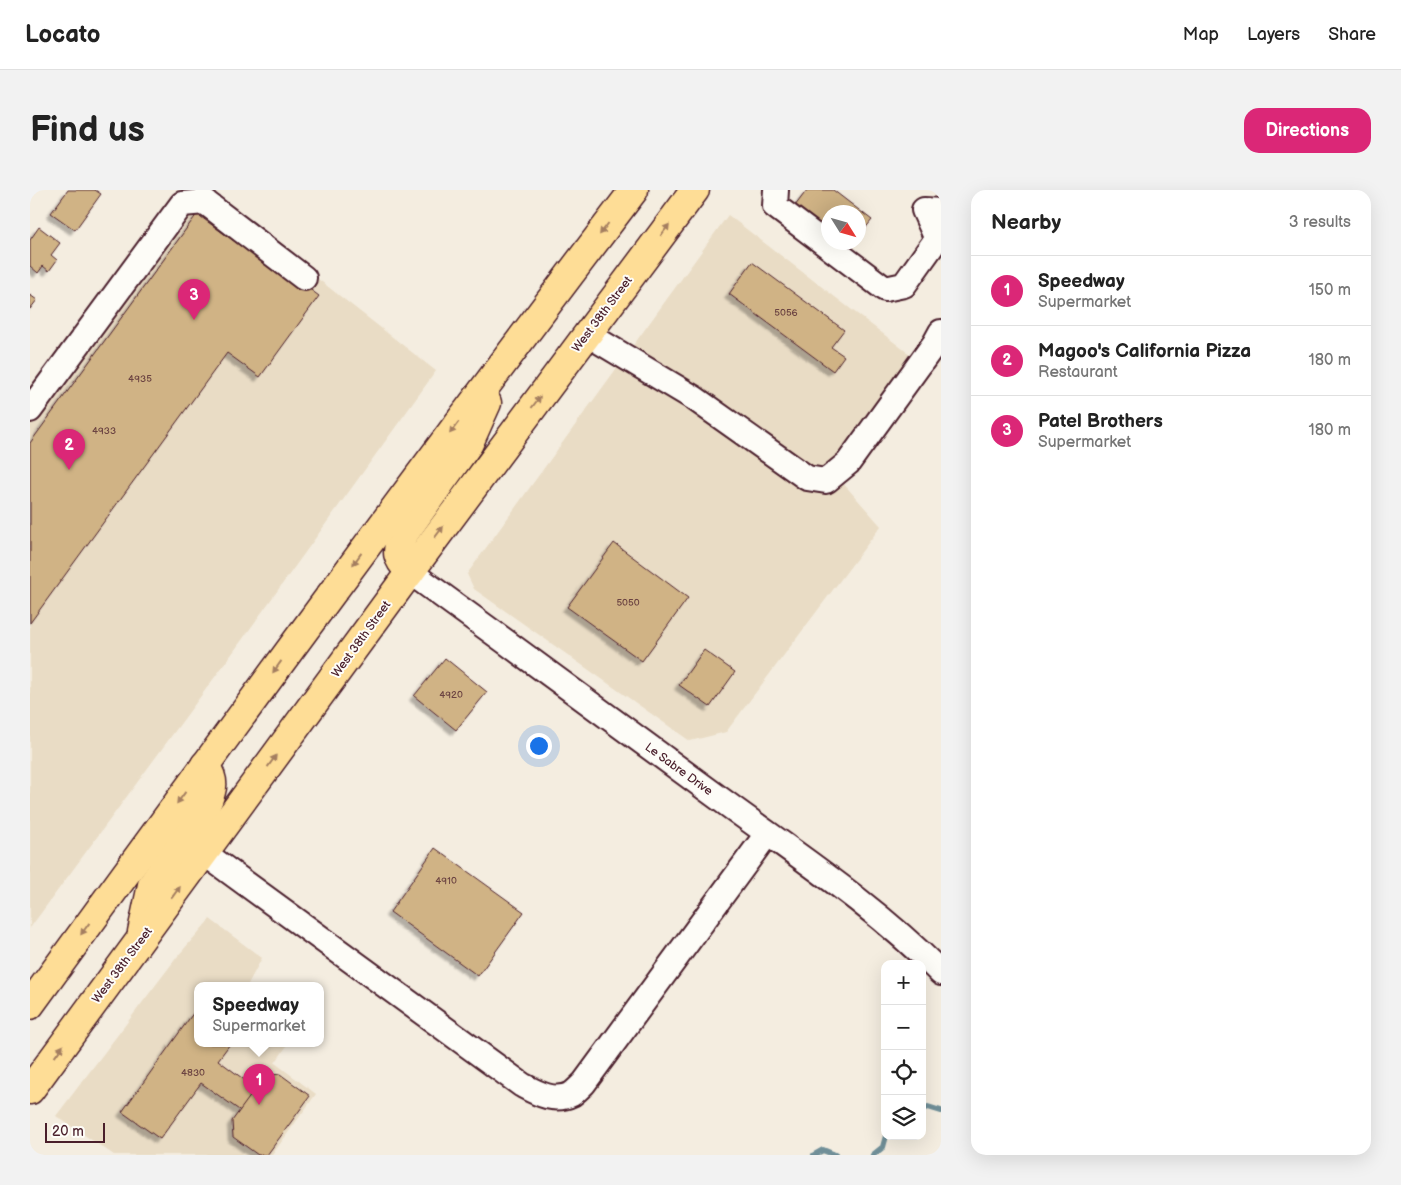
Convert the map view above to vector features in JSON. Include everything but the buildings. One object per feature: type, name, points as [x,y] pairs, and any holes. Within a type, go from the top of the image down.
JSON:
[{"type":"main road","points":[[30,1005],[514,348],[634,190]]},
{"type":"main road","name":"West 38th Street","points":[[30,1090],[410,572],[695,190]]},
{"type":"main road","points":[[410,572],[399,560],[398,546],[400,541],[469,443],[514,348]]},
{"type":"main road","points":[[140,941],[152,885],[211,794],[212,780],[205,765]]},
{"type":"street","points":[[776,190],[775,206],[885,289],[904,285],[939,236],[924,210],[941,211]]},
{"type":"street","points":[[30,410],[182,204],[205,202],[304,278]]},
{"type":"street","points":[[587,334],[694,398],[807,478],[826,481],[848,463],[941,332]]},
{"type":"street","name":"Le Sabre Drive","points":[[410,572],[855,897],[899,933],[941,973]]},
{"type":"street","points":[[204,853],[522,1085],[540,1094],[556,1098],[571,1094],[584,1083],[767,834]]},
{"type":"shaded area","points":[[182,190],[204,190],[436,371],[234,651],[30,928],[30,393]]},
{"type":"shaded area","points":[[728,215],[929,369],[842,482],[881,526],[726,732],[690,741],[474,589],[467,574]]},
{"type":"shaded area","points":[[210,919],[262,958],[249,982],[194,982],[194,1047],[286,1047],[275,1063],[316,1094],[272,1155],[114,1155],[56,1116],[177,957]]},
{"type":"waterway","points":[[926,1108],[941,1111]]},
{"type":"waterway","points":[[873,1155],[883,1147],[885,1140]]},
{"type":"waterway","points":[[814,1155],[823,1150],[835,1155]]},
{"type":"place","name":"Patel Brothers","points":[[194,320]]},
{"type":"place","name":"Magoo's California Pizza","points":[[69,470]]},
{"type":"place","name":"Speedway","points":[[259,1105]]}]
